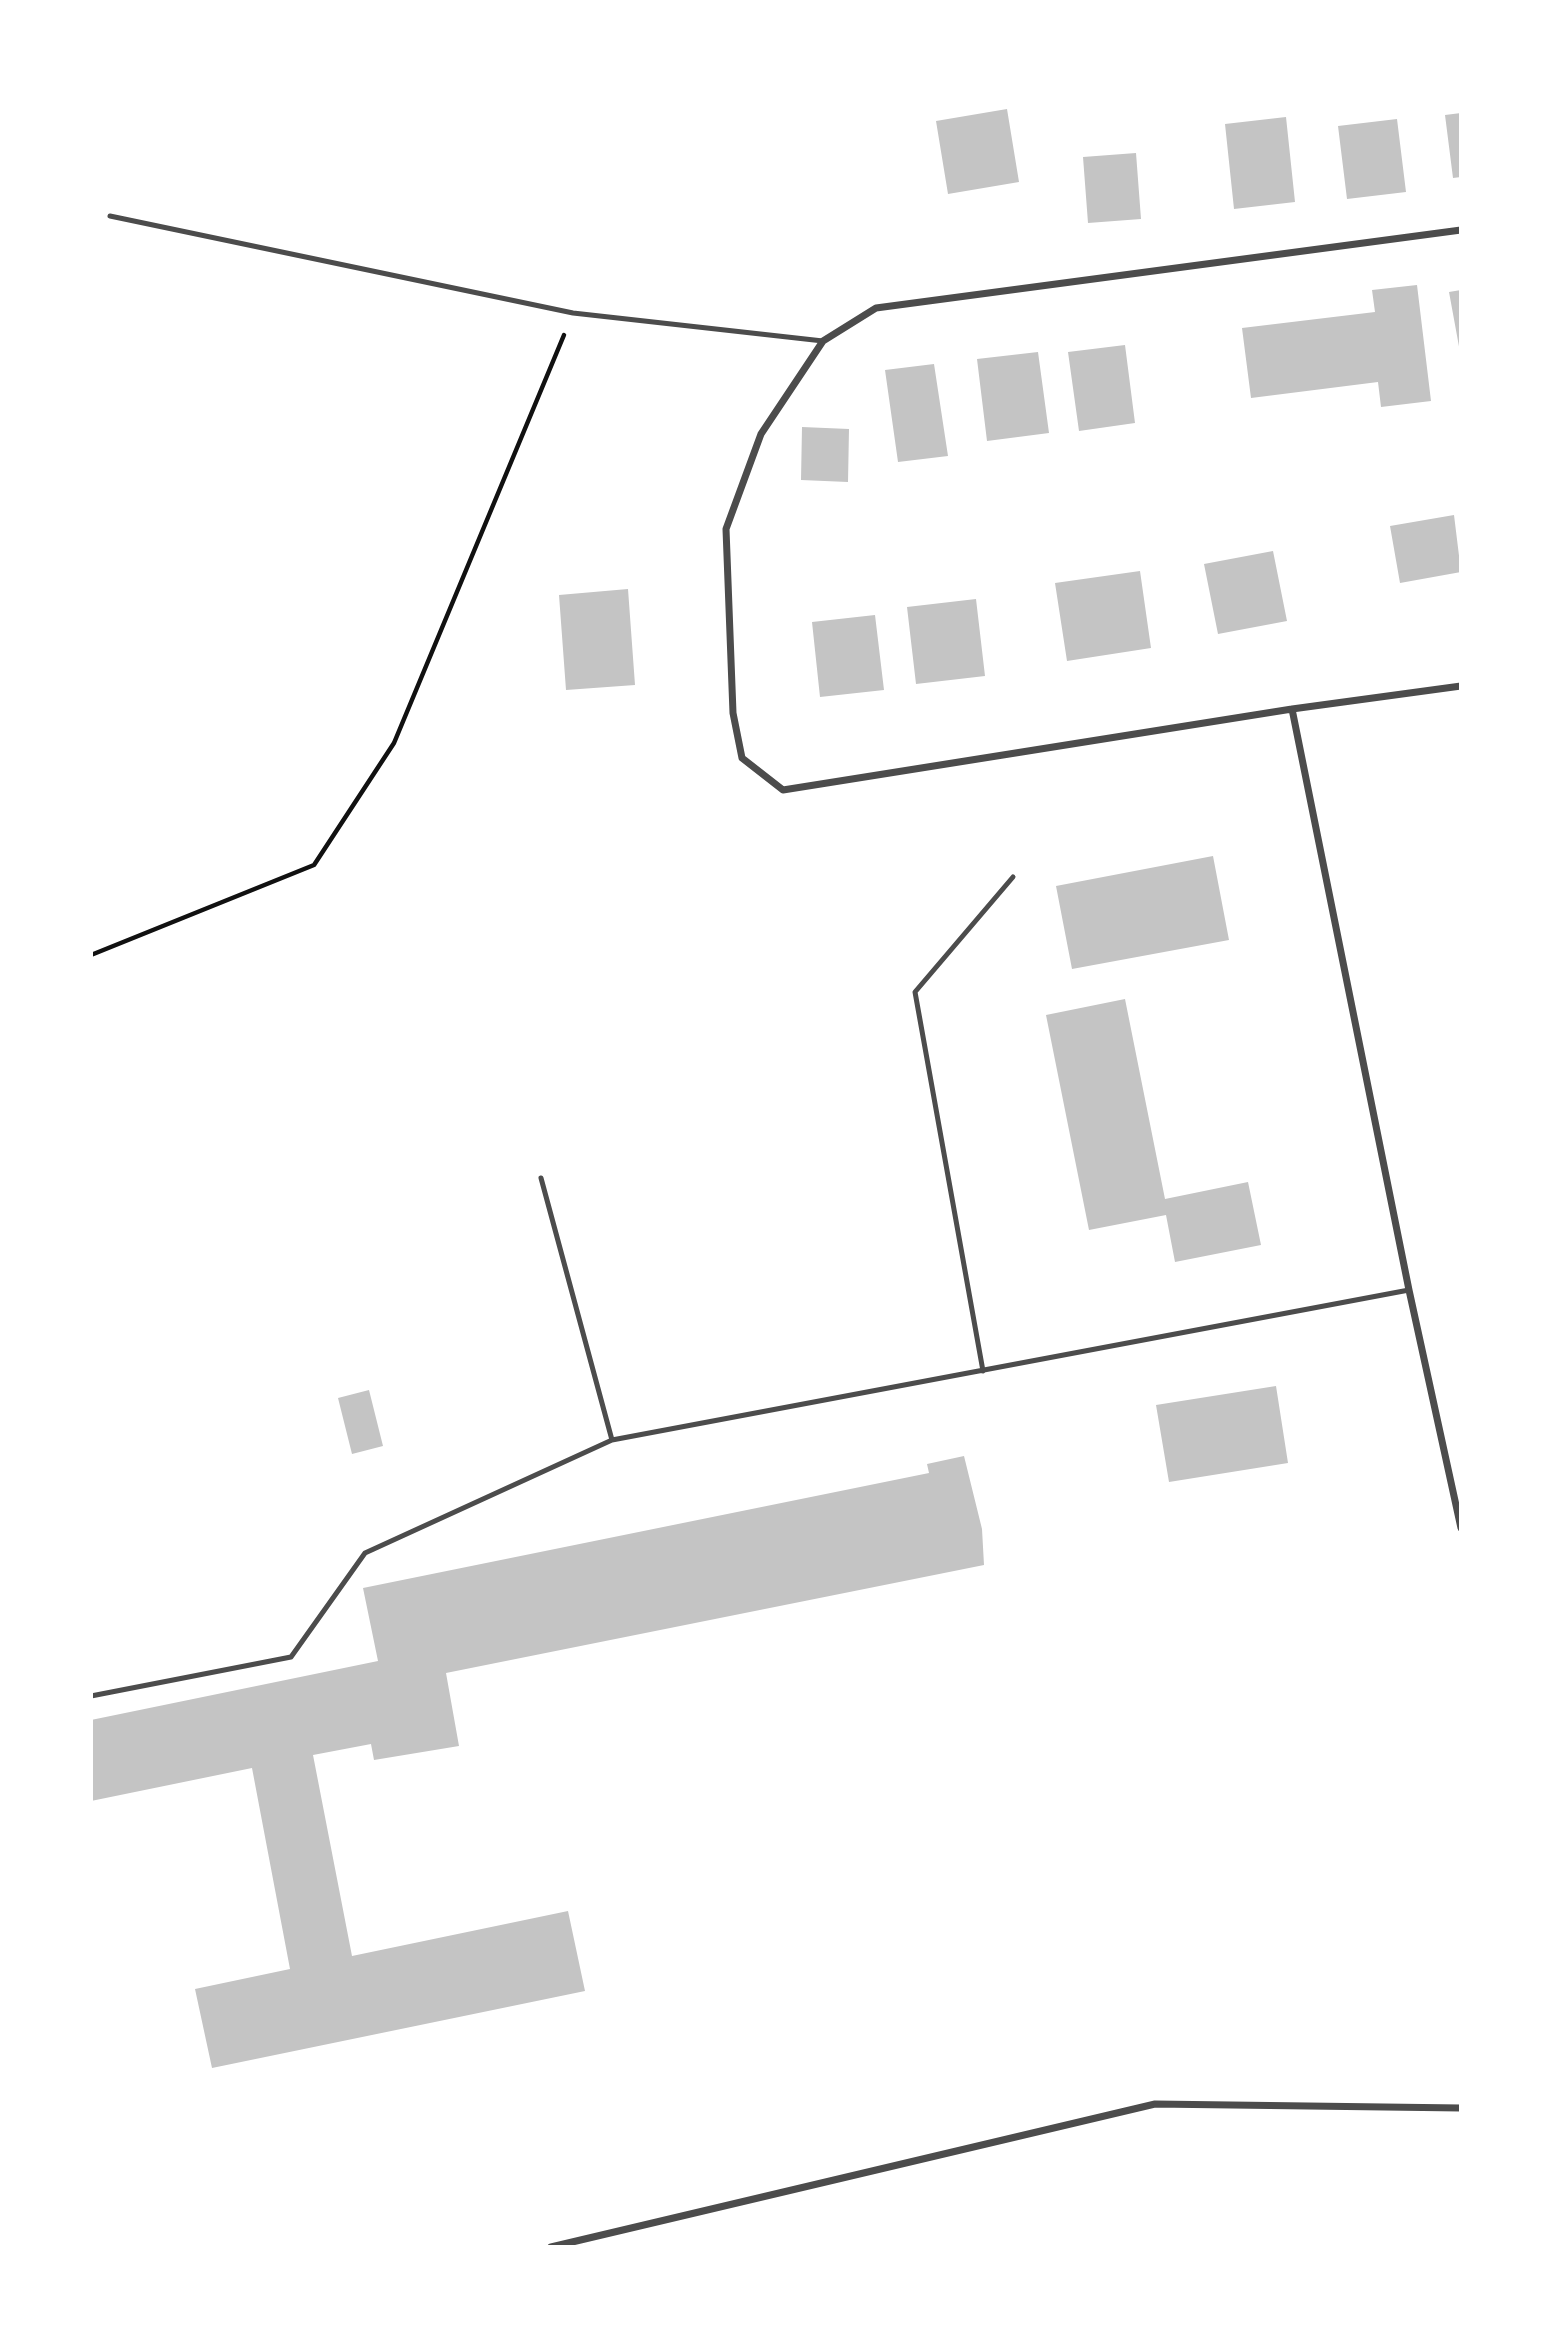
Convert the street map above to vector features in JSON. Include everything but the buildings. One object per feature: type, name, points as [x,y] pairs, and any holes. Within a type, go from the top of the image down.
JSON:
[{"type":"street","points":[[1461,230],[876,309],[823,341],[761,434],[726,529],[733,713],[742,758],[783,790],[1292,709],[1461,685]]},
{"type":"street","points":[[1292,709],[1409,1290],[1461,1528]]},
{"type":"street","points":[[551,2247],[1155,2104],[1461,2108]]},
{"type":"lane","points":[[110,216],[573,313],[823,341]]},
{"type":"lane","points":[[983,1371],[915,992],[1013,877]]},
{"type":"lane","points":[[541,1178],[612,1440]]},
{"type":"lane","points":[[91,1696],[291,1657],[365,1553],[612,1440],[1409,1290]]},
{"type":"path","points":[[91,955],[314,866],[394,743],[461,575],[573,313]]}]
